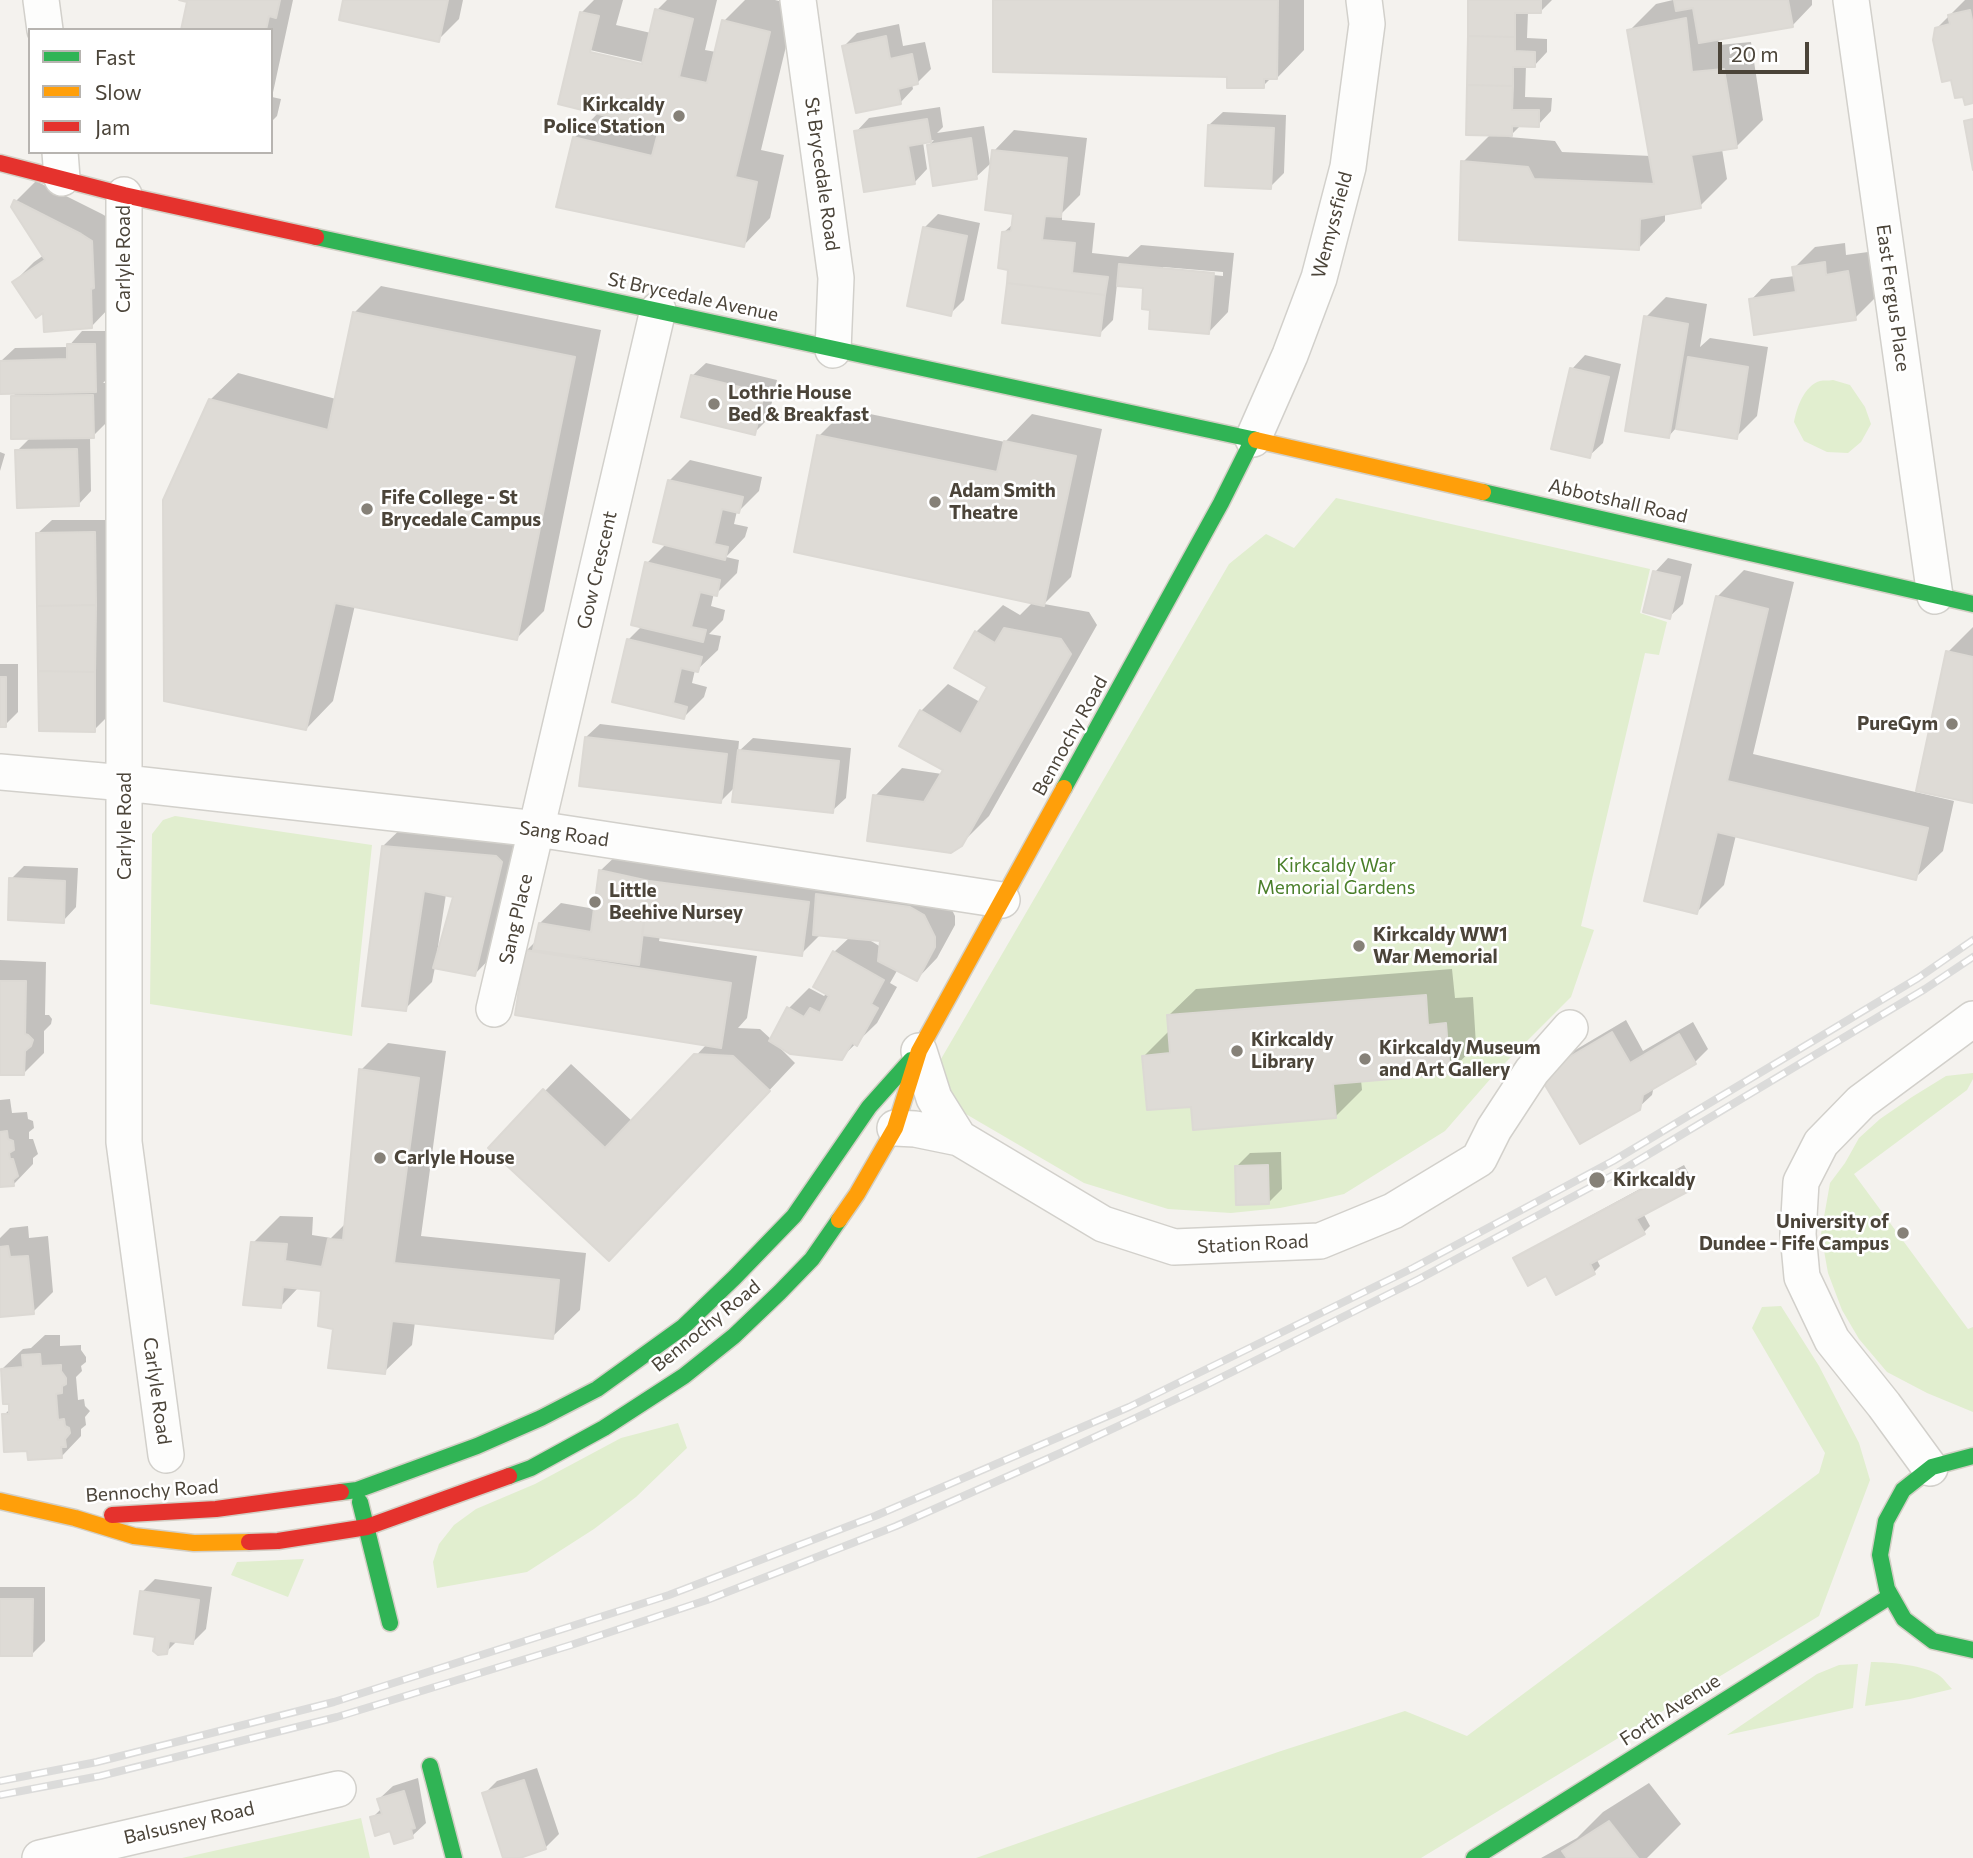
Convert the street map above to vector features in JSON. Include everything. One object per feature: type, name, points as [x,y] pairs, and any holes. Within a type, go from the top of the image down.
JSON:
[{"type":"main road","name":"St Brycedale Avenue","points":[[0,163],[61,165],[124,195],[1253,439]]},
{"type":"main road","name":"Abbotshall Road","points":[[1253,439],[1973,604]]},
{"type":"main road","name":"Bennochy Road","points":[[75,1518],[134,1536],[194,1543],[278,1541],[366,1527],[531,1468],[604,1428],[684,1376],[734,1336],[812,1259],[857,1194],[895,1128],[919,1051],[1210,525],[1253,439]]},
{"type":"main road","name":"Bennochy Road","points":[[75,1518],[216,1509],[357,1490],[477,1446],[541,1418],[597,1389],[675,1333],[735,1278],[794,1216],[869,1107],[919,1051]]},
{"type":"main road","points":[[1973,1456],[1950,1460],[1930,1468],[1912,1480],[1887,1514],[1881,1534],[1879,1556],[1889,1597],[1902,1616],[1919,1632],[1939,1643],[1973,1650]]},
{"type":"main road","points":[[357,1490],[390,1623]]},
{"type":"main road","points":[[0,1501],[75,1518]]},
{"type":"main road","name":"Forth Avenue","points":[[1474,1858],[1889,1597]]},
{"type":"main road","points":[[430,1766],[454,1858]]},
{"type":"street","points":[[41,0],[45,28]]},
{"type":"street","name":"St Brycedale Road","points":[[798,0],[836,278],[833,349]]},
{"type":"street","name":"Wemyssfield","points":[[1253,439],[1290,355],[1319,278],[1348,167],[1367,24],[1364,0]]},
{"type":"street","name":"East Fergus Place","points":[[1851,0],[1935,596]]},
{"type":"street","name":"Carlyle Road","points":[[124,195],[124,1142],[166,1455]]},
{"type":"street","name":"Gow Crescent","points":[[537,829],[658,310]]},
{"type":"street","name":"Sang Road","points":[[0,772],[125,783],[537,829],[1002,900]]},
{"type":"street","name":"Sang Place","points":[[494,1009],[537,829]]},
{"type":"street","points":[[1930,1468],[1832,1340],[1802,1277],[1798,1234],[1801,1182],[1821,1143],[1861,1102],[1973,1019]]},
{"type":"street","name":"Station Road","points":[[895,1128],[915,1129],[959,1139],[1103,1224],[1174,1247],[1320,1241],[1392,1212],[1479,1159],[1494,1129],[1532,1070],[1570,1028]]},
{"type":"street","name":"Station Road","points":[[919,1051],[934,1098],[959,1139]]},
{"type":"street","name":"Balsusney Road","points":[[40,1858],[338,1788]]},
{"type":"green space","points":[[1833,380],[1850,385],[1865,407],[1871,424],[1861,442],[1848,453],[1827,452],[1804,441],[1794,422],[1799,404],[1810,387],[1820,381]]},
{"type":"green space","name":"Kirkcaldy War Memorial Gardens","points":[[1336,498],[1650,569],[1640,613],[1667,622],[1659,655],[1645,653],[1581,926],[1594,930],[1571,997],[1499,1069],[1445,1131],[1344,1194],[1280,1208],[1231,1213],[1168,1209],[1084,1183],[959,1110],[934,1071],[1229,564],[1266,534],[1294,548]]},
{"type":"green space","points":[[175,816],[372,845],[352,1036],[150,1004],[152,834],[163,820]]},
{"type":"green space","points":[[1973,1073],[1967,1090],[1854,1174],[1968,1329],[1973,1327],[1973,1412],[1927,1393],[1887,1372],[1859,1339],[1842,1310],[1828,1273],[1821,1234],[1830,1183],[1859,1138],[1880,1119],[1946,1076]]},
{"type":"green space","points":[[1781,1306],[1819,1366],[1859,1443],[1870,1480],[1819,1616],[1421,1858],[976,1858],[1278,1752],[1405,1711],[1467,1736],[1819,1473],[1825,1453],[1752,1328],[1762,1307]]},
{"type":"green space","points":[[678,1423],[687,1448],[636,1497],[594,1529],[527,1572],[437,1588],[433,1562],[439,1544],[454,1525],[476,1509],[535,1484],[621,1438]]},
{"type":"green space","points":[[304,1559],[288,1597],[231,1575],[237,1562]]},
{"type":"green space","points":[[1871,1662],[1926,1669],[1940,1676],[1952,1689],[1865,1706]]},
{"type":"green space","points":[[1858,1664],[1853,1708],[1727,1735],[1817,1674],[1839,1665]]},
{"type":"green space","points":[[361,1818],[370,1858],[182,1858]]},
{"type":"building","points":[[179,0],[280,0],[276,18],[269,16],[266,28],[181,28],[187,2]]},
{"type":"building","points":[[343,0],[448,0],[439,42],[339,20]]},
{"type":"building","points":[[993,0],[1278,0],[1277,79],[1264,79],[1264,88],[1227,88],[1227,77],[993,72]]},
{"type":"building","points":[[1468,0],[1541,0],[1541,13],[1515,13],[1515,37],[1468,36]]},
{"type":"building","points":[[1674,0],[1788,0],[1793,27],[1699,43],[1693,8],[1676,11]]},
{"type":"building","name":"Kirkcaldy Police Station","points":[[655,9],[693,19],[679,77],[707,83],[722,20],[770,32],[735,177],[757,182],[744,247],[556,207],[573,137],[652,156],[659,129],[558,104],[580,12],[599,16],[590,52],[642,64]]},
{"type":"building","points":[[1970,10],[1973,25],[1973,103],[1965,105],[1963,97],[1955,98],[1951,80],[1942,82],[1933,40],[1935,28],[1950,24],[1948,15]]},
{"type":"building","points":[[1686,18],[1692,72],[1724,69],[1737,148],[1691,155],[1701,208],[1640,219],[1639,250],[1459,240],[1461,161],[1528,167],[1534,179],[1654,184],[1627,30]]},
{"type":"building","points":[[886,36],[890,59],[912,54],[918,84],[898,89],[901,104],[856,113],[842,46]]},
{"type":"building","points":[[1468,36],[1515,37],[1515,51],[1535,52],[1535,67],[1513,67],[1513,86],[1467,85]]},
{"type":"building","points":[[1467,85],[1513,86],[1512,110],[1539,110],[1539,127],[1512,126],[1512,136],[1466,135]]},
{"type":"building","points":[[927,119],[931,142],[908,146],[915,184],[864,192],[854,131]]},
{"type":"building","points":[[1973,119],[1973,170],[1964,121]]},
{"type":"building","points":[[1208,125],[1274,128],[1271,189],[1205,186]]},
{"type":"building","points":[[971,138],[977,179],[933,186],[927,145]]},
{"type":"building","points":[[992,150],[1067,158],[1061,217],[1045,216],[1042,240],[1075,243],[1072,273],[1108,277],[1105,295],[1007,283],[1008,270],[998,268],[1002,232],[1011,231],[1013,214],[985,210]]},
{"type":"building","points":[[14,200],[92,241],[92,328],[44,332],[43,313],[36,318],[12,282],[45,260],[11,207]]},
{"type":"building","points":[[923,227],[967,236],[951,316],[907,306]]},
{"type":"building","points":[[1825,262],[1826,275],[1848,271],[1856,320],[1754,335],[1749,299],[1796,292],[1792,267]]},
{"type":"building","points":[[1119,264],[1214,273],[1209,334],[1149,329],[1150,310],[1142,309],[1143,288],[1117,286]]},
{"type":"building","points":[[1007,283],[1105,295],[1100,336],[1002,323]]},
{"type":"building","points":[[353,312],[575,357],[517,640],[335,603],[306,730],[164,701],[163,500],[209,399],[328,430]]},
{"type":"building","points":[[1644,316],[1688,324],[1669,438],[1625,431]]},
{"type":"building","points":[[67,344],[95,344],[96,392],[0,394],[0,361],[67,359]]},
{"type":"building","points":[[1688,357],[1748,367],[1737,439],[1676,429]]},
{"type":"building","points":[[1570,368],[1609,377],[1590,458],[1551,449]]},
{"type":"building","points":[[691,375],[764,393],[755,435],[681,417]]},
{"type":"building","points":[[93,395],[94,438],[11,439],[11,396]]},
{"type":"building","name":"Adam Smith Theatre","points":[[817,435],[997,472],[1004,441],[1076,456],[1044,606],[794,552]]},
{"type":"building","points":[[77,449],[79,506],[17,508],[15,450]]},
{"type":"building","points":[[668,480],[743,497],[739,513],[722,509],[714,544],[728,547],[725,560],[653,542]]},
{"type":"building","points":[[95,532],[96,605],[37,606],[36,533]]},
{"type":"building","points":[[645,562],[720,580],[717,596],[700,592],[691,627],[706,630],[703,642],[631,625]]},
{"type":"building","points":[[1653,571],[1680,577],[1670,619],[1643,612]]},
{"type":"building","points":[[1716,596],[1768,609],[1727,781],[1928,828],[1916,880],[1717,832],[1697,914],[1644,901]]},
{"type":"building","points":[[96,605],[95,672],[38,671],[37,606]]},
{"type":"building","points":[[1004,628],[1061,639],[1071,654],[962,846],[951,853],[867,841],[873,795],[924,802],[943,770],[899,746],[920,710],[961,734],[987,687],[954,668],[975,631],[995,643]]},
{"type":"building","points":[[627,639],[702,657],[698,672],[681,668],[673,703],[687,707],[684,719],[612,702]]},
{"type":"building","name":"PureGym","points":[[1946,651],[1973,657],[1973,803],[1916,791]]},
{"type":"building","points":[[38,671],[95,672],[95,732],[39,731]]},
{"type":"building","points":[[0,677],[6,677],[6,727],[0,727]]},
{"type":"building","points":[[585,737],[727,754],[721,803],[579,786]]},
{"type":"building","points":[[738,750],[839,761],[833,813],[732,802]]},
{"type":"building","points":[[382,846],[496,856],[502,862],[475,976],[433,968],[453,897],[424,891],[406,1011],[362,1006]]},
{"type":"building","name":"Little Beehive Nursey","points":[[599,870],[649,881],[639,965],[533,950],[539,923],[591,932]]},
{"type":"building","points":[[9,878],[65,881],[64,923],[8,920]]},
{"type":"building","points":[[649,881],[809,902],[802,956],[642,935]]},
{"type":"building","points":[[816,894],[910,907],[924,915],[935,937],[935,947],[917,981],[878,961],[880,941],[813,935]]},
{"type":"building","points":[[525,950],[731,983],[721,1048],[515,1015]]},
{"type":"building","points":[[833,951],[884,980],[871,1004],[878,1008],[857,1046],[852,1043],[842,1060],[790,1054],[769,1041],[787,1007],[804,1017],[810,1008],[820,1013],[829,996],[813,987]]},
{"type":"building","points":[[0,981],[26,981],[25,1034],[33,1040],[25,1051],[24,1075],[0,1075]]},
{"type":"building","points":[[1426,995],[1428,1025],[1446,1023],[1450,1074],[1333,1084],[1336,1118],[1193,1130],[1191,1107],[1147,1110],[1142,1056],[1170,1053],[1167,1015]]},
{"type":"building","points":[[1612,1032],[1630,1063],[1679,1034],[1696,1064],[1643,1095],[1640,1110],[1580,1144],[1539,1075]]},
{"type":"building","points":[[694,1054],[733,1056],[770,1091],[609,1261],[488,1148],[543,1089],[605,1148]]},
{"type":"building","name":"Carlyle House","points":[[359,1069],[419,1078],[394,1263],[559,1280],[553,1339],[392,1321],[385,1374],[328,1368],[333,1329],[318,1326],[321,1291],[283,1287],[281,1308],[243,1305],[251,1242],[287,1244],[285,1261],[322,1267],[328,1239],[343,1240]]},
{"type":"building","points":[[7,1131],[8,1139],[13,1141],[14,1150],[9,1153],[10,1159],[13,1159],[18,1176],[13,1180],[14,1186],[0,1187],[0,1132]]},
{"type":"building","points":[[1268,1165],[1269,1204],[1236,1205],[1235,1166]]},
{"type":"building","points":[[1678,1170],[1689,1191],[1636,1219],[1645,1234],[1590,1264],[1595,1274],[1556,1295],[1546,1276],[1528,1286],[1513,1258]]},
{"type":"building","points":[[8,1246],[10,1257],[28,1256],[34,1314],[0,1317],[0,1247]]},
{"type":"building","points":[[40,1354],[41,1366],[61,1365],[61,1371],[66,1378],[62,1393],[56,1394],[58,1420],[64,1419],[70,1433],[65,1439],[66,1447],[61,1447],[62,1458],[28,1460],[27,1451],[4,1452],[2,1414],[9,1414],[9,1404],[3,1404],[1,1369],[23,1367],[22,1355]]},
{"type":"building","points":[[140,1591],[199,1600],[193,1644],[169,1641],[167,1654],[158,1655],[153,1651],[155,1637],[134,1634]]},
{"type":"building","points":[[0,1599],[33,1599],[32,1656],[0,1656]]},
{"type":"building","points":[[524,1780],[546,1849],[520,1858],[503,1858],[482,1793]]},
{"type":"building","points":[[404,1791],[415,1828],[411,1829],[413,1838],[394,1844],[390,1831],[375,1836],[370,1817],[382,1814],[377,1799]]},
{"type":"building","points":[[1609,1821],[1638,1858],[1567,1858],[1562,1851]]},
{"type":"railway","points":[[0,1781],[97,1762],[334,1702],[669,1595],[875,1516],[1129,1407],[1413,1268],[1613,1161],[1918,978],[1973,940]]},
{"type":"railway","points":[[0,1795],[100,1776],[337,1717],[707,1600],[896,1526],[1204,1386],[1419,1279],[1619,1172],[1925,989],[1973,957]]},
{"type":"traffic: fast","points":[[316,237],[1256,440]]},
{"type":"traffic: fast","points":[[1064,788],[1221,503],[1253,439]]},
{"type":"traffic: fast","points":[[1483,492],[1973,604]]},
{"type":"traffic: fast","points":[[341,1492],[357,1490],[477,1446],[541,1418],[597,1389],[683,1327],[794,1216],[869,1107],[911,1060]]},
{"type":"traffic: fast","points":[[509,1476],[531,1468],[604,1428],[684,1376],[734,1336],[780,1292],[812,1259],[839,1220]]},
{"type":"traffic: fast","points":[[1973,1456],[1932,1467],[1903,1490],[1886,1521],[1880,1555],[1887,1589],[1904,1619],[1933,1641],[1973,1650]]},
{"type":"traffic: fast","points":[[360,1502],[390,1623]]},
{"type":"traffic: fast","points":[[1474,1858],[1889,1597]]},
{"type":"traffic: fast","points":[[430,1766],[454,1858]]},
{"type":"traffic: slow","points":[[1256,440],[1483,492]]},
{"type":"traffic: slow","points":[[839,1220],[895,1128],[919,1051],[1064,788]]},
{"type":"traffic: slow","points":[[0,1501],[75,1518],[134,1536],[194,1543],[249,1542]]},
{"type":"traffic: jam","points":[[0,163],[124,195],[316,237]]},
{"type":"traffic: jam","points":[[249,1542],[278,1541],[367,1527],[509,1476]]},
{"type":"traffic: jam","points":[[112,1515],[216,1509],[341,1492]]},
{"type":"place","name":"Kirkcaldy Police Station","points":[[679,116]]},
{"type":"place","name":"Lothrie House Bed & Breakfast","points":[[714,404]]},
{"type":"place","name":"Adam Smith Theatre","points":[[935,502]]},
{"type":"place","name":"Fife College - St Brycedale Campus","points":[[367,509]]},
{"type":"place","name":"PureGym","points":[[1952,724]]},
{"type":"place","name":"Little Beehive Nursey","points":[[595,902]]},
{"type":"place","name":"Kirkcaldy WW1 War Memorial","points":[[1359,946]]},
{"type":"place","name":"Kirkcaldy Library","points":[[1237,1051]]},
{"type":"place","name":"Kirkcaldy Museum and Art Gallery","points":[[1365,1059]]},
{"type":"place","name":"Carlyle House","points":[[380,1158]]},
{"type":"place","name":"Kirkcaldy","points":[[1597,1180]]},
{"type":"place","name":"University of Dundee - Fife Campus","points":[[1903,1233]]}]
